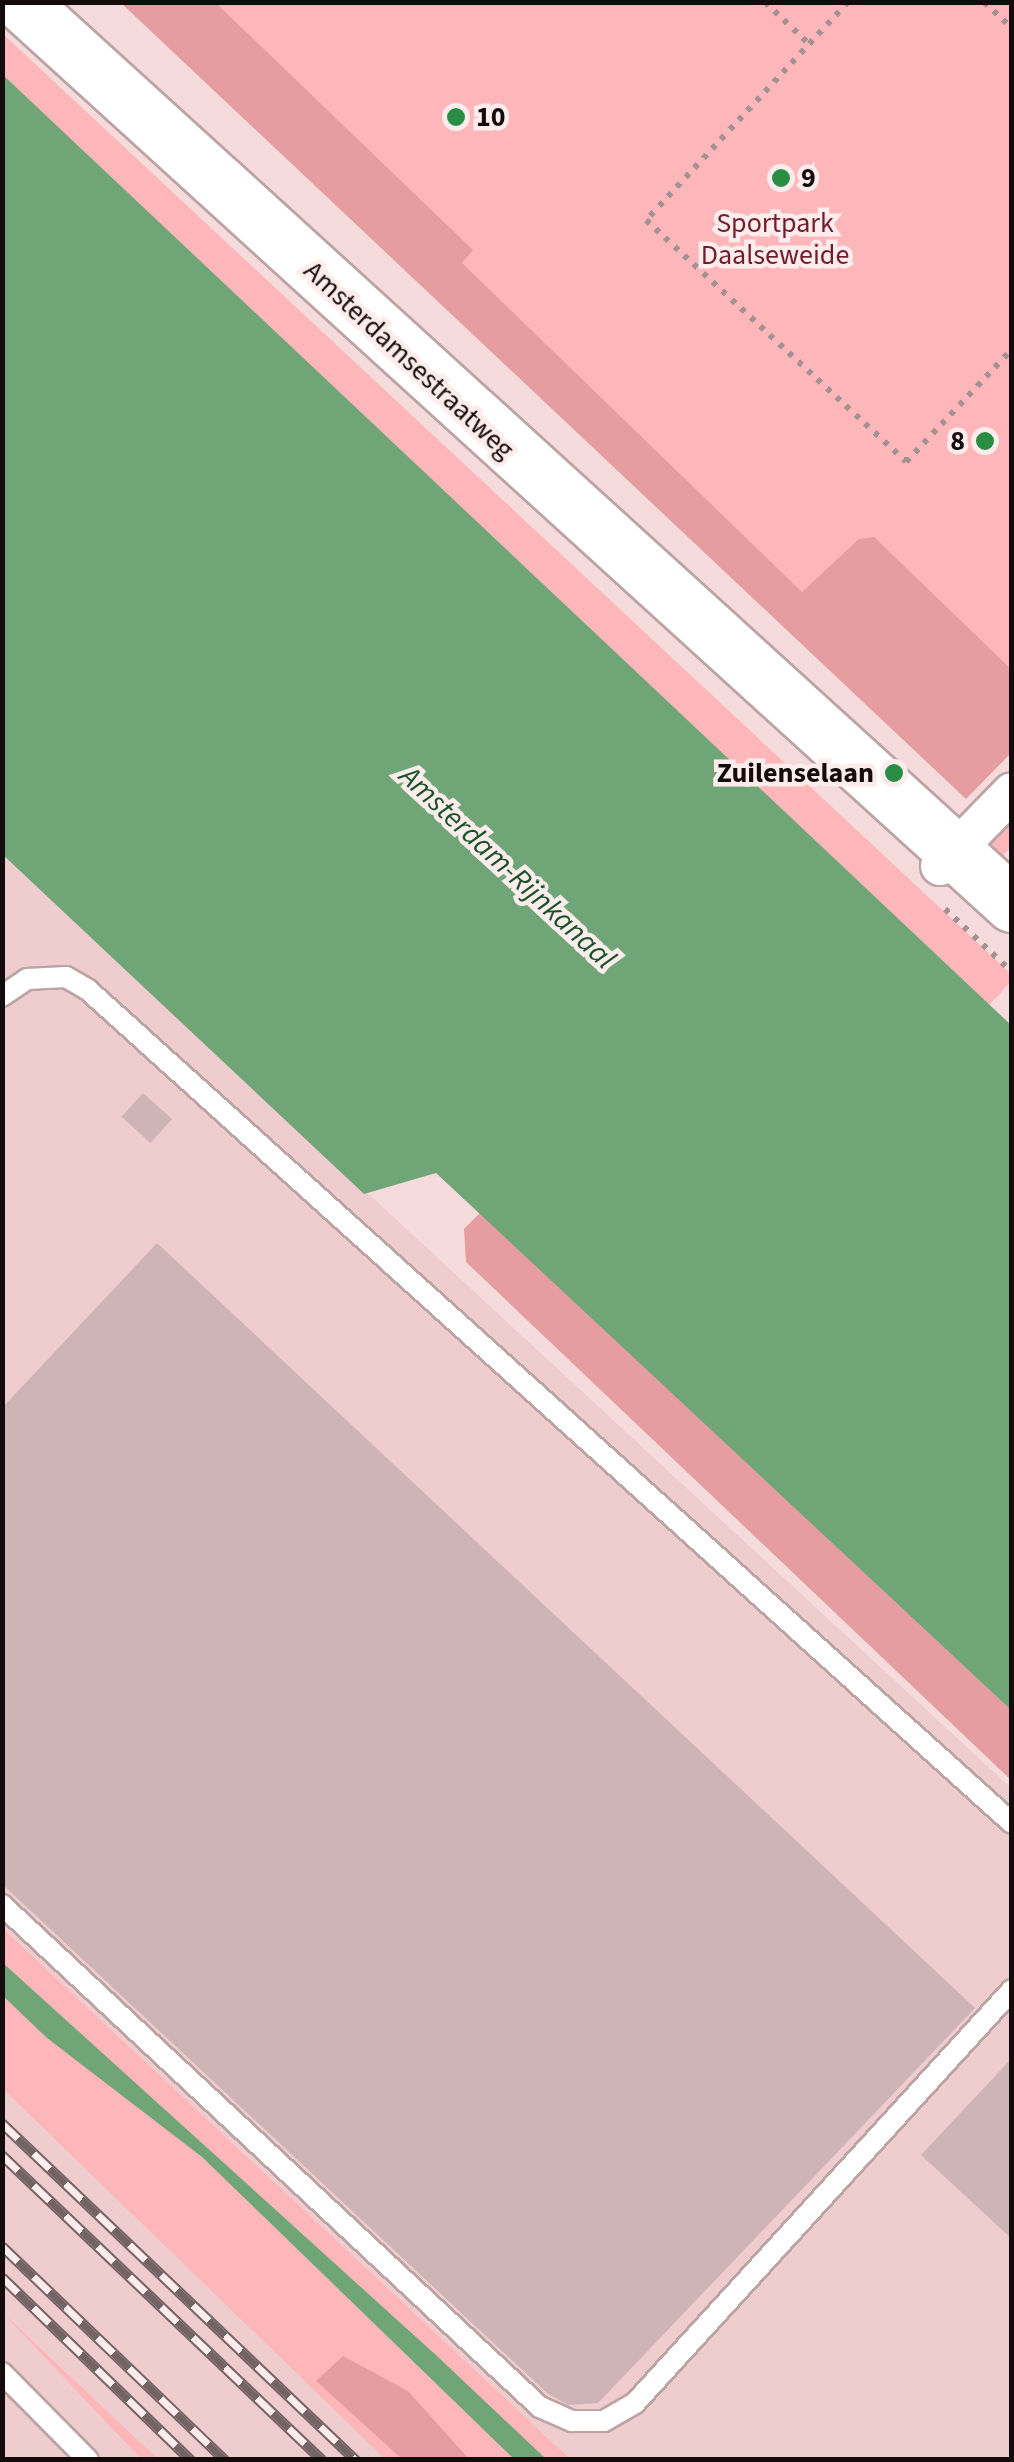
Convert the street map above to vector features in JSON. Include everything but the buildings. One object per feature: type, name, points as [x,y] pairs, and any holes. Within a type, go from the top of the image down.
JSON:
[{"type":"main road","name":"Amsterdamsestraatweg","points":[[20,2],[798,717],[823,758],[1012,935]]},
{"type":"main road","name":"Amsterdamsestraatweg","points":[[942,872],[1012,904]]},
{"type":"street","points":[[942,872],[1012,792]]},
{"type":"lane","points":[[2,996],[27,979],[66,976],[88,989],[1012,1823]]},
{"type":"lane","points":[[2,1905],[540,2406],[572,2421],[604,2421],[634,2403],[1012,1990]]},
{"type":"lane","points":[[2,2374],[88,2460]]},
{"type":"path","points":[[765,2],[809,44]]},
{"type":"path","points":[[848,2],[646,220],[906,462],[1012,349]]},
{"type":"path","points":[[984,2],[1012,28]]},
{"type":"path","points":[[942,872],[1012,972]]},
{"type":"shaded area","points":[[121,3],[216,3],[473,250],[462,263],[802,592],[859,539],[874,537],[1011,669],[1011,753],[966,799]]},
{"type":"shaded area","points":[[2,855],[1011,1788],[1011,2459],[3,2459]]},
{"type":"shaded area","points":[[480,1213],[1011,1710],[1011,1780],[466,1262],[464,1229]]},
{"type":"shaded area","points":[[343,2356],[408,2391],[469,2459],[402,2459],[316,2381]]},
{"type":"green space","name":"Sportpark Daalseweide","points":[[176,3],[1011,3],[1011,726],[977,761]]},
{"type":"green space","points":[[2,33],[1012,975],[1012,981],[986,1008],[2,90]]},
{"type":"green space","points":[[1011,801],[1011,847],[989,871],[987,842]]},
{"type":"green space","points":[[2,1928],[570,2459],[546,2459],[116,2071],[3,1963]]},
{"type":"green space","points":[[2,1996],[202,2157],[514,2459],[385,2459],[3,2089]]},
{"type":"green space","points":[[3,2313],[128,2431],[158,2459],[141,2459]]},
{"type":"water","name":"Amsterdam-Rijnkanaal","points":[[3,75],[1011,1025],[1011,1710],[436,1173],[364,1194],[3,855]]},
{"type":"water","points":[[3,1963],[546,2459],[514,2459],[202,2157],[47,2038],[3,1996]]},
{"type":"railway","points":[[2,2123],[356,2460]]},
{"type":"railway","points":[[2,2155],[322,2460]]},
{"type":"railway","points":[[2,2246],[225,2460]]},
{"type":"railway","points":[[2,2277],[191,2460]]},
{"type":"place","name":"10","points":[[456,117]]},
{"type":"place","name":"9","points":[[781,178]]},
{"type":"place","name":"8","points":[[985,441]]},
{"type":"place","name":"Zuilenselaan","points":[[894,773]]}]
